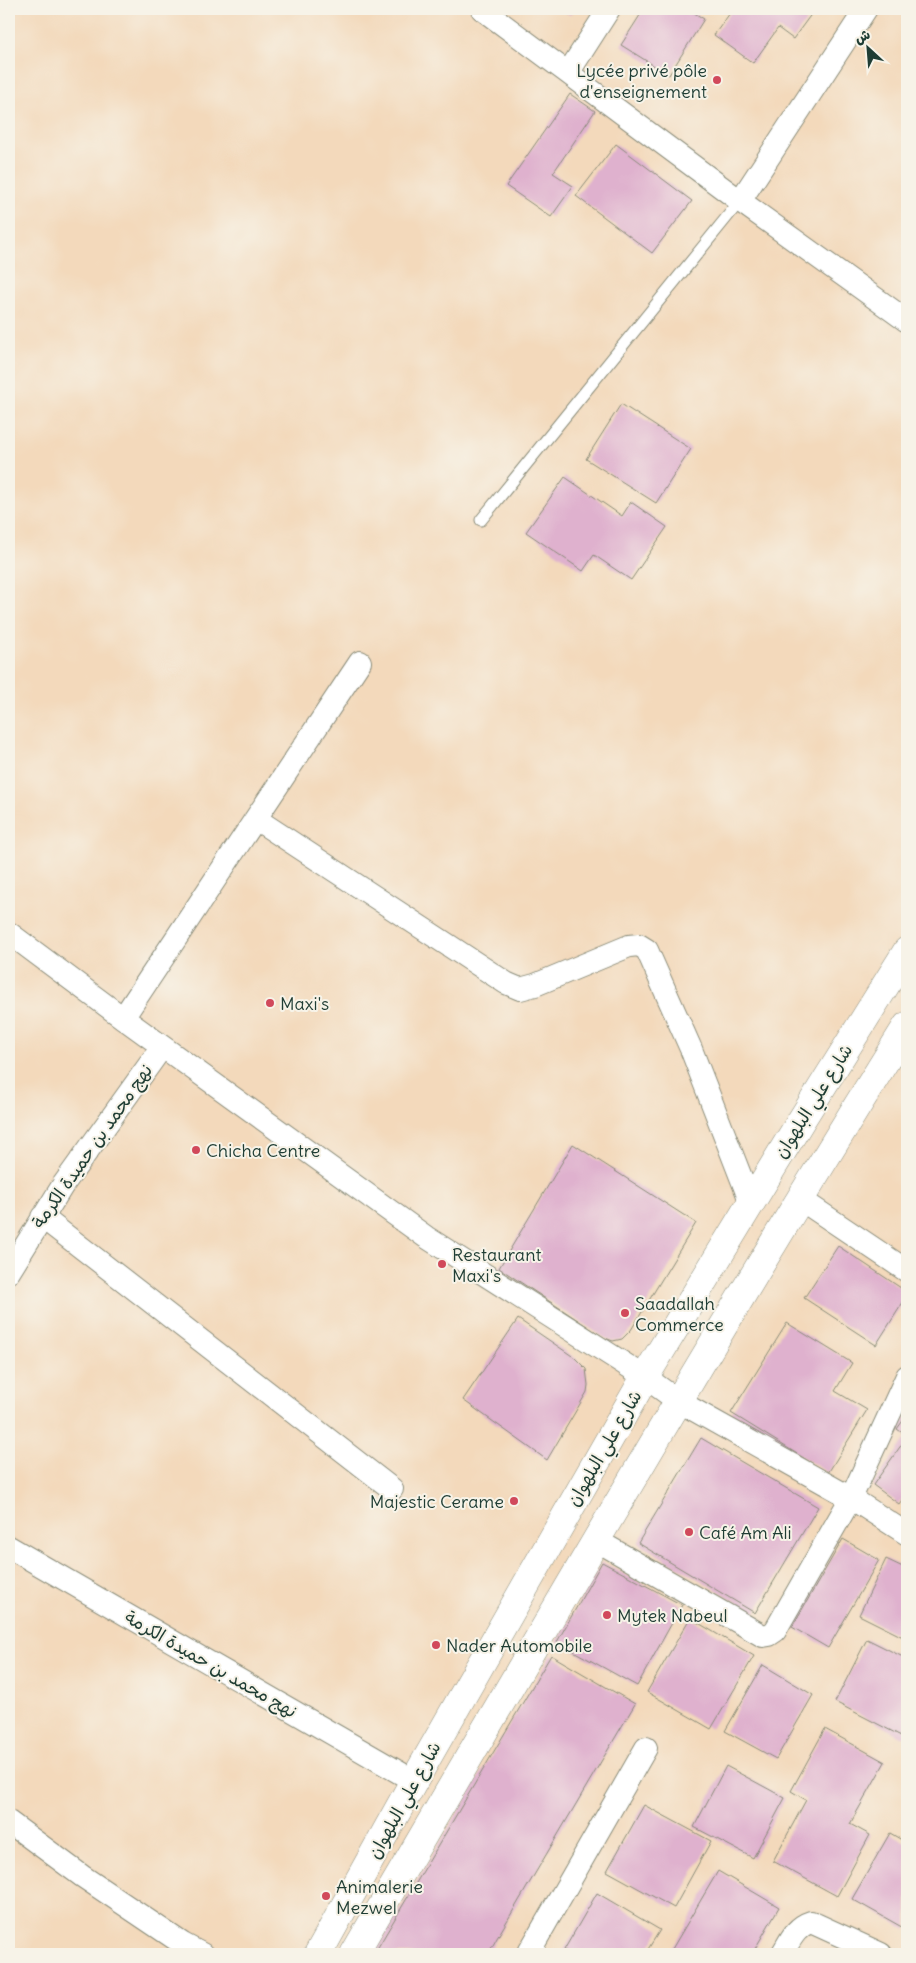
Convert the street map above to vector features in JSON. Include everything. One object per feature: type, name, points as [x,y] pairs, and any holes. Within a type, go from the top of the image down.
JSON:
[{"type":"main road","name":"شارع علي البلهوان","points":[[318,1954],[414,1781],[645,1377],[907,951]]},
{"type":"main road","name":"شارع علي البلهوان","points":[[354,1954],[678,1401],[907,1026]]},
{"type":"street","points":[[482,9],[740,202],[907,321]]},
{"type":"street","points":[[568,73],[609,9]]},
{"type":"street","points":[[740,202],[866,9]]},
{"type":"street","points":[[123,1018],[360,662]]},
{"type":"street","points":[[256,819],[506,983],[520,989],[535,985],[629,946],[639,945],[647,950],[691,1049],[751,1203]]},
{"type":"street","points":[[9,933],[162,1047],[426,1237],[645,1377],[678,1401],[850,1498],[907,1534]]},
{"type":"street","name":"نهج محمد بن حميدة الكرمة","points":[[9,1272],[63,1185],[162,1047]]},
{"type":"street","points":[[800,1199],[907,1271]]},
{"type":"street","points":[[42,1217],[392,1489]]},
{"type":"street","points":[[596,1540],[763,1636],[769,1635],[775,1631],[850,1498],[907,1376]]},
{"type":"street","name":"نهج محمد بن حميدة الكرمة","points":[[9,1547],[414,1781]]},
{"type":"street","points":[[528,1954],[646,1748]]},
{"type":"street","points":[[9,1822],[187,1951]]},
{"type":"street","points":[[782,1954],[795,1932],[802,1925],[811,1922],[881,1954]]},
{"type":"lane","points":[[481,520],[740,202]]},
{"type":"building","points":[[561,9],[574,9],[570,15]]},
{"type":"building","points":[[644,9],[688,9],[704,19],[669,75],[621,45]]},
{"type":"building","points":[[733,9],[815,9],[793,39],[778,28],[753,63],[714,35]]},
{"type":"building","points":[[570,94],[595,111],[553,173],[573,186],[551,217],[506,186]]},
{"type":"building","points":[[616,144],[692,201],[652,253],[576,196]]},
{"type":"building","points":[[621,404],[691,449],[656,503],[586,459]]},
{"type":"building","points":[[565,477],[622,516],[631,502],[667,527],[631,580],[594,555],[583,571],[526,532]]},
{"type":"building","points":[[573,1144],[696,1223],[631,1330],[622,1339],[613,1341],[605,1338],[499,1268]]},
{"type":"building","points":[[838,1246],[907,1292],[907,1296],[876,1345],[804,1298]]},
{"type":"building","points":[[518,1319],[575,1358],[586,1369],[587,1392],[547,1460],[463,1400]]},
{"type":"building","points":[[787,1323],[852,1363],[835,1391],[867,1410],[828,1473],[731,1413]]},
{"type":"building","points":[[907,1415],[907,1436],[897,1429]]},
{"type":"building","points":[[907,1437],[907,1493],[899,1504],[873,1485]]},
{"type":"building","points":[[701,1438],[818,1507],[755,1613],[638,1543]]},
{"type":"building","points":[[843,1539],[879,1560],[828,1648],[792,1627]]},
{"type":"building","points":[[886,1559],[907,1569],[907,1639],[859,1615]]},
{"type":"building","points":[[602,1562],[682,1605],[637,1686],[557,1642]]},
{"type":"building","points":[[690,1618],[754,1656],[711,1729],[647,1692]]},
{"type":"building","points":[[867,1639],[907,1659],[907,1739],[835,1702]]},
{"type":"building","points":[[551,1655],[635,1704],[488,1954],[374,1954]]},
{"type":"building","points":[[763,1665],[813,1695],[776,1759],[725,1731]]},
{"type":"building","points":[[825,1729],[885,1762],[850,1824],[870,1835],[837,1896],[773,1861],[806,1800],[791,1791]]},
{"type":"building","points":[[726,1766],[785,1798],[753,1858],[694,1827]]},
{"type":"building","points":[[644,1805],[711,1841],[674,1908],[607,1871]]},
{"type":"building","points":[[890,1833],[907,1843],[907,1930],[852,1899]]},
{"type":"building","points":[[718,1871],[779,1907],[752,1954],[669,1954]]},
{"type":"building","points":[[597,1893],[660,1930],[645,1954],[571,1954],[564,1950]]},
{"type":"place","name":"Lycée privé pôle d'enseignement","points":[[717,80]]},
{"type":"place","name":"Maxi's","points":[[270,1003]]},
{"type":"place","name":"Chicha Centre","points":[[196,1150]]},
{"type":"place","name":"Restaurant Maxi's","points":[[442,1264]]},
{"type":"place","name":"Saadallah Commerce","points":[[625,1313]]},
{"type":"place","name":"Majestic Cerame","points":[[514,1501]]},
{"type":"place","name":"Café Am Ali","points":[[689,1532]]},
{"type":"place","name":"Mytek Nabeul","points":[[607,1615]]},
{"type":"place","name":"Nader Automobile","points":[[436,1645]]},
{"type":"place","name":"Animalerie Mezwel","points":[[326,1896]]}]
